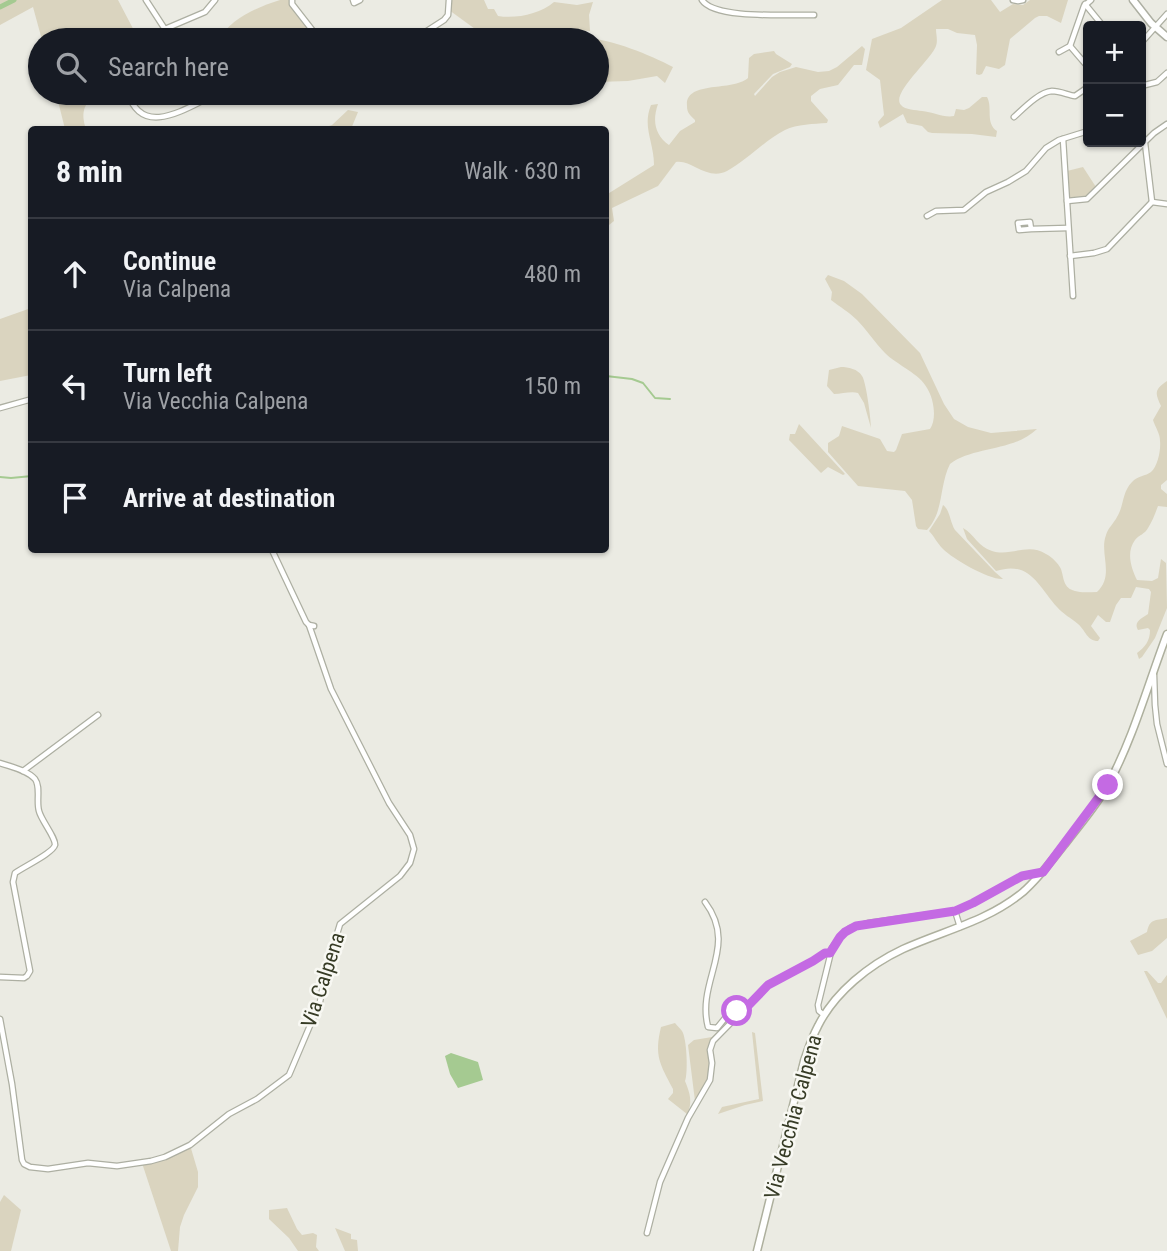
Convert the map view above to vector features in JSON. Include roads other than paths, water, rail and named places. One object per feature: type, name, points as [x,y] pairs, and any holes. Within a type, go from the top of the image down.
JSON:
[{"type":"main road","points":[[1133,0],[1167,37]]},
{"type":"main road","name":"Via Vecchia Calpena","points":[[757,1251],[804,1061],[824,1015],[846,989],[876,964],[904,949],[984,917],[1009,903],[1043,872],[1108,785],[1133,731],[1167,635]]},
{"type":"street","points":[[146,0],[163,28]]},
{"type":"street","points":[[166,28],[205,12],[215,0]]},
{"type":"street","points":[[292,0],[292,4],[311,28]]},
{"type":"street","points":[[353,0],[354,3],[360,0]]},
{"type":"street","points":[[432,28],[444,20],[449,9],[449,0]]},
{"type":"street","points":[[702,0],[709,7],[740,14],[814,15]]},
{"type":"street","points":[[1013,0],[1023,0]]},
{"type":"street","points":[[1059,52],[1070,46],[1085,4],[1091,0]]},
{"type":"street","points":[[1085,4],[1099,21]]},
{"type":"street","points":[[1146,38],[1167,14]]},
{"type":"street","points":[[1070,46],[1083,61]]},
{"type":"street","points":[[1146,84],[1159,80],[1167,73]]},
{"type":"street","points":[[1014,117],[1048,91],[1075,96],[1083,90]]},
{"type":"street","points":[[135,105],[148,117],[154,118],[170,116],[195,105]]},
{"type":"street","points":[[1146,141],[1167,124]]},
{"type":"street","points":[[928,216],[936,211],[961,211],[967,208],[986,192],[1026,171],[1046,148],[1083,133]]},
{"type":"street","points":[[1063,139],[1073,296]]},
{"type":"street","points":[[1067,201],[1087,199],[1140,147]]},
{"type":"street","points":[[1070,256],[1102,251],[1111,246],[1152,202],[1146,147]]},
{"type":"street","points":[[1152,202],[1167,204]]},
{"type":"street","points":[[1031,229],[1068,228]]},
{"type":"street","points":[[0,408],[28,399]]},
{"type":"street","name":"Via Calpena","points":[[0,1019],[22,1160],[30,1167],[60,1169],[88,1163],[117,1166],[165,1157],[190,1145],[229,1114],[257,1099],[289,1075],[320,1002],[325,974],[340,924],[400,876],[411,863],[414,849],[410,835],[389,803],[331,689],[311,626],[306,622],[273,553]]},
{"type":"street","points":[[1153,671],[1157,724],[1167,764]]},
{"type":"street","points":[[23,772],[98,715]]},
{"type":"street","points":[[0,763],[31,776],[38,785],[39,811],[55,840],[51,851],[15,873],[13,882],[30,971],[24,978],[0,977]]},
{"type":"street","points":[[824,1015],[819,1011],[818,1005],[830,953],[845,932],[856,926],[955,911],[1022,876],[1043,872]]},
{"type":"street","points":[[705,902],[717,927],[719,947],[706,999],[708,1027],[717,1028],[730,1012],[740,1010]]},
{"type":"street","points":[[955,911],[960,927]]},
{"type":"street","points":[[647,1233],[660,1182],[688,1118],[710,1080],[712,1043],[740,1010],[768,985],[825,953],[830,953]]},
{"type":"waterway","points":[[0,7],[14,0]]},
{"type":"waterway","points":[[609,376],[643,383],[655,398],[670,399]]},
{"type":"waterway","points":[[0,477],[28,476]]}]
